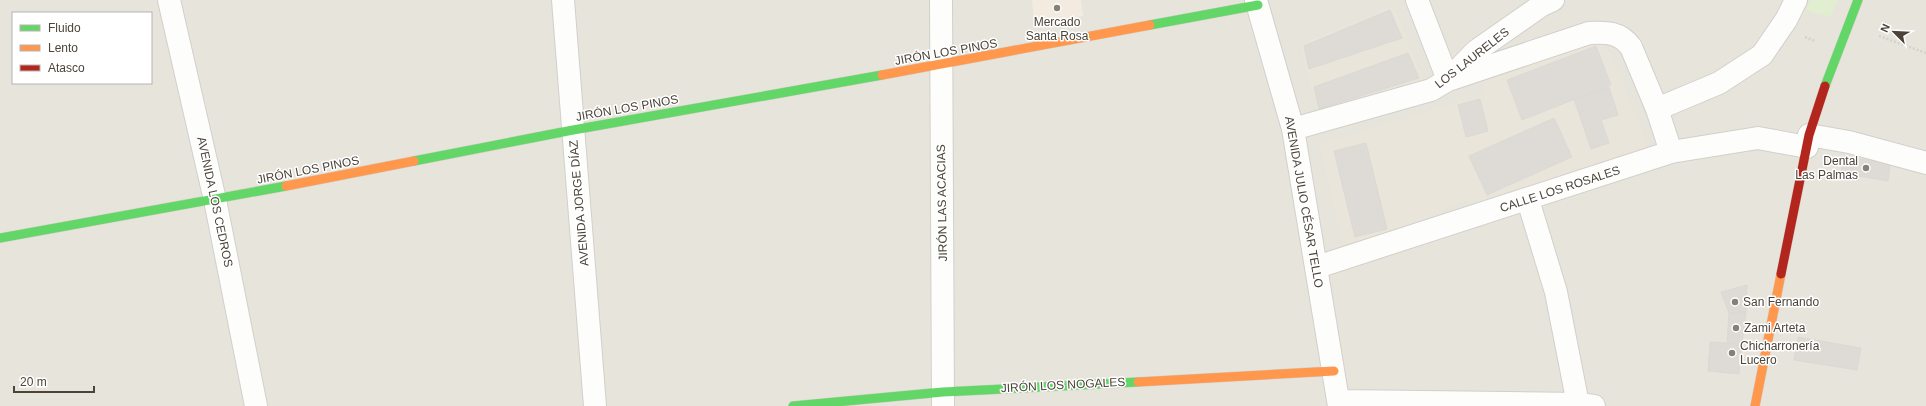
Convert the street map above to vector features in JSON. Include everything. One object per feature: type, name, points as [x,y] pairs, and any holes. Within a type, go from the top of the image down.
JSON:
[{"type":"street","name":"AVENIDA LOS CEDROS","points":[[169,0],[215,200],[256,406]]},
{"type":"street","name":"AVENIDA JORGE DÍAZ","points":[[563,0],[596,406]]},
{"type":"street","name":"JIRÓN LAS ACACIAS","points":[[941,0],[940,65],[943,399]]},
{"type":"street","points":[[1417,0],[1448,80],[1589,33],[1605,32],[1617,35],[1626,41],[1631,47],[1657,109],[1671,152]]},
{"type":"street","name":"LOS LAURELES","points":[[1293,129],[1431,90],[1448,80],[1476,52],[1542,5],[1553,0]]},
{"type":"street","points":[[1657,109],[1719,83],[1762,56],[1786,20],[1796,0]]},
{"type":"street","points":[[1755,406],[1808,141],[1824,88],[1858,0]]},
{"type":"street","name":"JIRÓN LOS PINOS","points":[[0,238],[215,200],[573,130],[940,65],[1257,3]]},
{"type":"street","name":"AVENIDA JULIO CÉSAR TELLO","points":[[1257,3],[1293,129],[1339,404]]},
{"type":"street","name":"CALLE LOS ROSALES","points":[[1316,267],[1528,200],[1671,152],[1758,138],[1849,142],[1926,163]]},
{"type":"street","points":[[1339,404],[1586,405],[1556,292],[1528,200]]},
{"type":"street","name":"JIRÓN LOS NOGALES","points":[[793,406],[943,399],[1334,370]]},
{"type":"path","points":[[1879,36],[1926,53]]},
{"type":"shaded area","points":[[0,0],[1926,0],[1926,406],[0,406]]},
{"type":"shaded area","name":"Mercado Santa Rosa","points":[[1032,0],[1081,0],[1083,16],[1034,23]]},
{"type":"shaded area","points":[[1393,5],[1423,79],[1375,96],[1318,112],[1300,45]]},
{"type":"shaded area","points":[[1596,42],[1611,54],[1647,145],[1643,154],[1474,209],[1468,200],[1445,206],[1437,219],[1348,244],[1342,241],[1319,145],[1481,95],[1487,80]]},
{"type":"green space","points":[[1811,0],[1838,0],[1830,17],[1806,10]]},
{"type":"building","points":[[1390,10],[1402,38],[1309,69],[1304,46]]},
{"type":"building","points":[[1596,46],[1611,85],[1522,120],[1507,80]]},
{"type":"building","points":[[1408,53],[1419,78],[1319,109],[1314,87]]},
{"type":"building","points":[[1609,87],[1618,115],[1601,120],[1609,143],[1591,149],[1574,99]]},
{"type":"building","points":[[1480,99],[1488,131],[1466,137],[1458,105]]},
{"type":"building","points":[[1554,118],[1572,157],[1487,195],[1469,156]]},
{"type":"building","points":[[1366,143],[1387,229],[1355,237],[1334,151]]},
{"type":"building","name":"Dental Las Palmas","points":[[1844,156],[1890,164],[1888,181],[1841,173]]},
{"type":"building","name":"San Fernando","points":[[1747,285],[1746,312],[1729,313],[1721,292]]},
{"type":"building","name":"Zami Arteta","points":[[1746,312],[1742,344],[1727,343],[1729,313]]},
{"type":"building","points":[[1798,337],[1861,348],[1857,370],[1794,360]]},
{"type":"building","points":[[1710,342],[1742,344],[1739,374],[1708,371]]},
{"type":"traffic: fast","points":[[1825,86],[1858,0]]},
{"type":"traffic: fast","points":[[1150,25],[1258,5]]},
{"type":"traffic: fast","points":[[414,161],[573,130],[882,75]]},
{"type":"traffic: fast","points":[[0,238],[286,186]]},
{"type":"traffic: fast","points":[[793,406],[943,392],[1138,382]]},
{"type":"traffic: slow","points":[[882,75],[1150,25]]},
{"type":"traffic: slow","points":[[286,186],[414,161]]},
{"type":"traffic: slow","points":[[1755,406],[1781,274]]},
{"type":"traffic: slow","points":[[1138,382],[1334,371]]},
{"type":"traffic: jam","points":[[1781,274],[1809,135],[1825,86]]},
{"type":"place","name":"Mercado Santa Rosa","points":[[1057,8]]},
{"type":"place","name":"Dental Las Palmas","points":[[1866,168]]},
{"type":"place","name":"San Fernando","points":[[1735,302]]},
{"type":"place","name":"Zami Arteta","points":[[1736,328]]},
{"type":"place","name":"Chicharronería Lucero","points":[[1732,353]]}]
